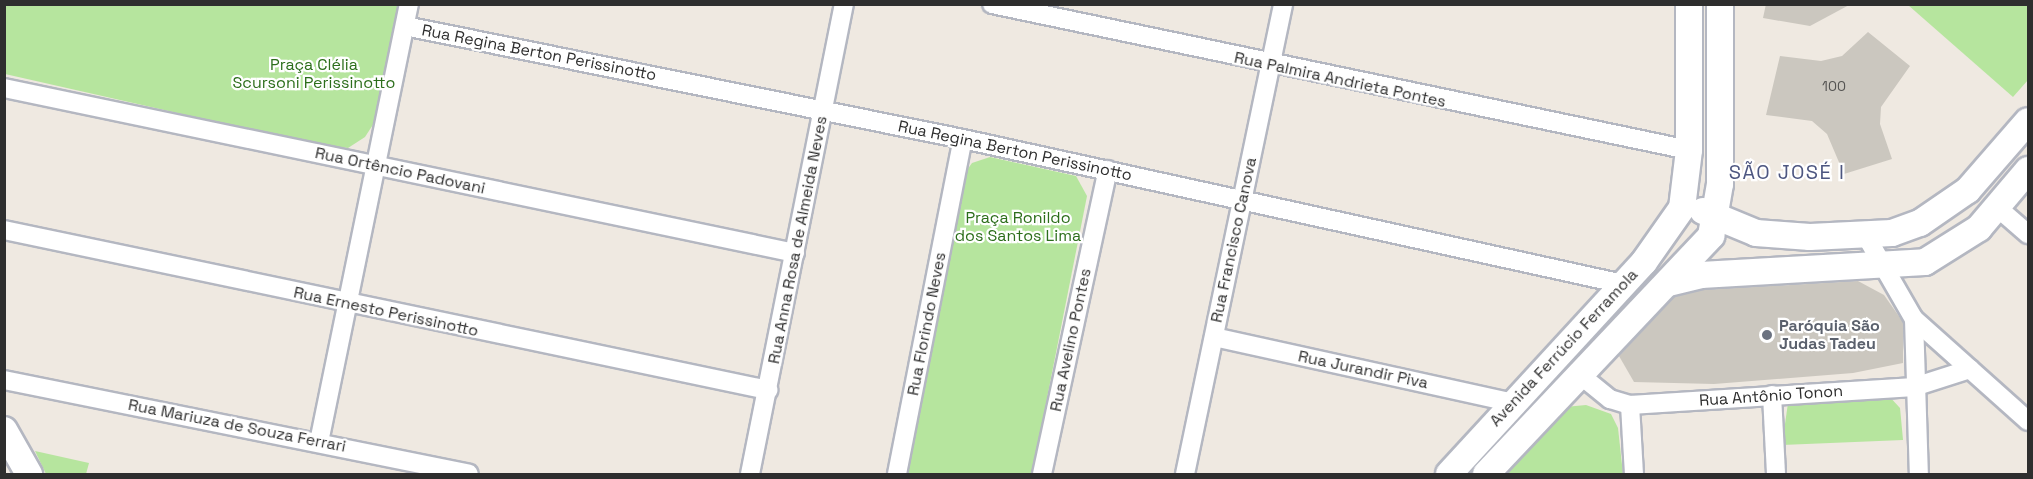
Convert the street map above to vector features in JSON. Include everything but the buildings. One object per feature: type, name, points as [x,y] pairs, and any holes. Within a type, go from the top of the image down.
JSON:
[{"type":"street","points":[[318,442],[409,4]]},
{"type":"street","name":"Rua Anna Rosa de Almeida Neves","points":[[750,474],[844,4]]},
{"type":"street","name":"Rua Palmira Andrieta Pontes","points":[[992,4],[1271,66],[1689,150]]},
{"type":"street","name":"Rua Francisco Canova","points":[[1185,474],[1283,4]]},
{"type":"street","points":[[1718,216],[1720,4]]},
{"type":"street","points":[[1688,5],[1689,150],[1679,214],[1688,237],[1751,272]]},
{"type":"street","name":"Rua Regina Berton Perissinotto","points":[[405,26],[963,139],[1623,284]]},
{"type":"street","name":"Rua Ortêncio Padovani","points":[[4,88],[795,253]]},
{"type":"street","points":[[1679,214],[1718,216],[1756,233],[1866,236],[1892,233],[1941,210],[1968,190],[2028,121]]},
{"type":"street","name":"Rua Florindo Neves","points":[[897,474],[963,139]]},
{"type":"street","name":"Rua Avelino Pontes","points":[[1042,474],[1108,170]]},
{"type":"street","points":[[1663,285],[1685,277],[1883,267],[1935,257],[1979,228],[2028,170]]},
{"type":"street","points":[[1998,208],[2028,234]]},
{"type":"street","name":"Avenida Ferrúcio Ferramola","points":[[1449,474],[1623,284],[1679,214]]},
{"type":"street","name":"Avenida Ferrúcio Ferramola","points":[[1486,474],[1663,285],[1703,246],[1718,216]]},
{"type":"street","name":"Rua Ernesto Perissinotto","points":[[4,230],[348,305],[768,390]]},
{"type":"street","points":[[1866,236],[1914,319],[2028,421]]},
{"type":"street","points":[[1914,319],[1914,387],[1919,474]]},
{"type":"street","name":"Rua Jurandir Piva","points":[[1214,337],[1512,403]]},
{"type":"street","name":"Rua Antônio Tonon","points":[[1579,374],[1611,399],[1630,405],[1914,387],[1970,369]]},
{"type":"street","name":"Rua Mariuza de Souza Ferrari","points":[[4,380],[318,442],[414,469],[470,474]]},
{"type":"street","points":[[1772,395],[1776,474]]},
{"type":"street","points":[[1630,405],[1634,474]]},
{"type":"street","points":[[4,430],[29,474]]},
{"type":"green space","name":"Praça Clélia Scursoni Perissinotto","points":[[5,5],[400,5],[376,120],[365,137],[348,148],[314,144],[5,74]]},
{"type":"green space","points":[[1908,5],[2028,5],[2028,80],[2013,97]]},
{"type":"green space","name":"Praça Ronildo dos Santos Lima","points":[[990,157],[1076,176],[1087,196],[1032,474],[907,474],[962,177],[972,163]]},
{"type":"green space","points":[[1888,395],[1900,408],[1903,440],[1782,445],[1788,403]]},
{"type":"green space","points":[[1586,405],[1611,414],[1618,428],[1623,474],[1501,474],[1565,407]]},
{"type":"green space","points":[[35,451],[89,463],[86,474],[46,474]]},
{"type":"place","name":"Paróquia São Judas Tadeu","points":[[1767,335]]},
{"type":"district","name":"SÃO JOSÉ I","points":[[1787,172]]}]
